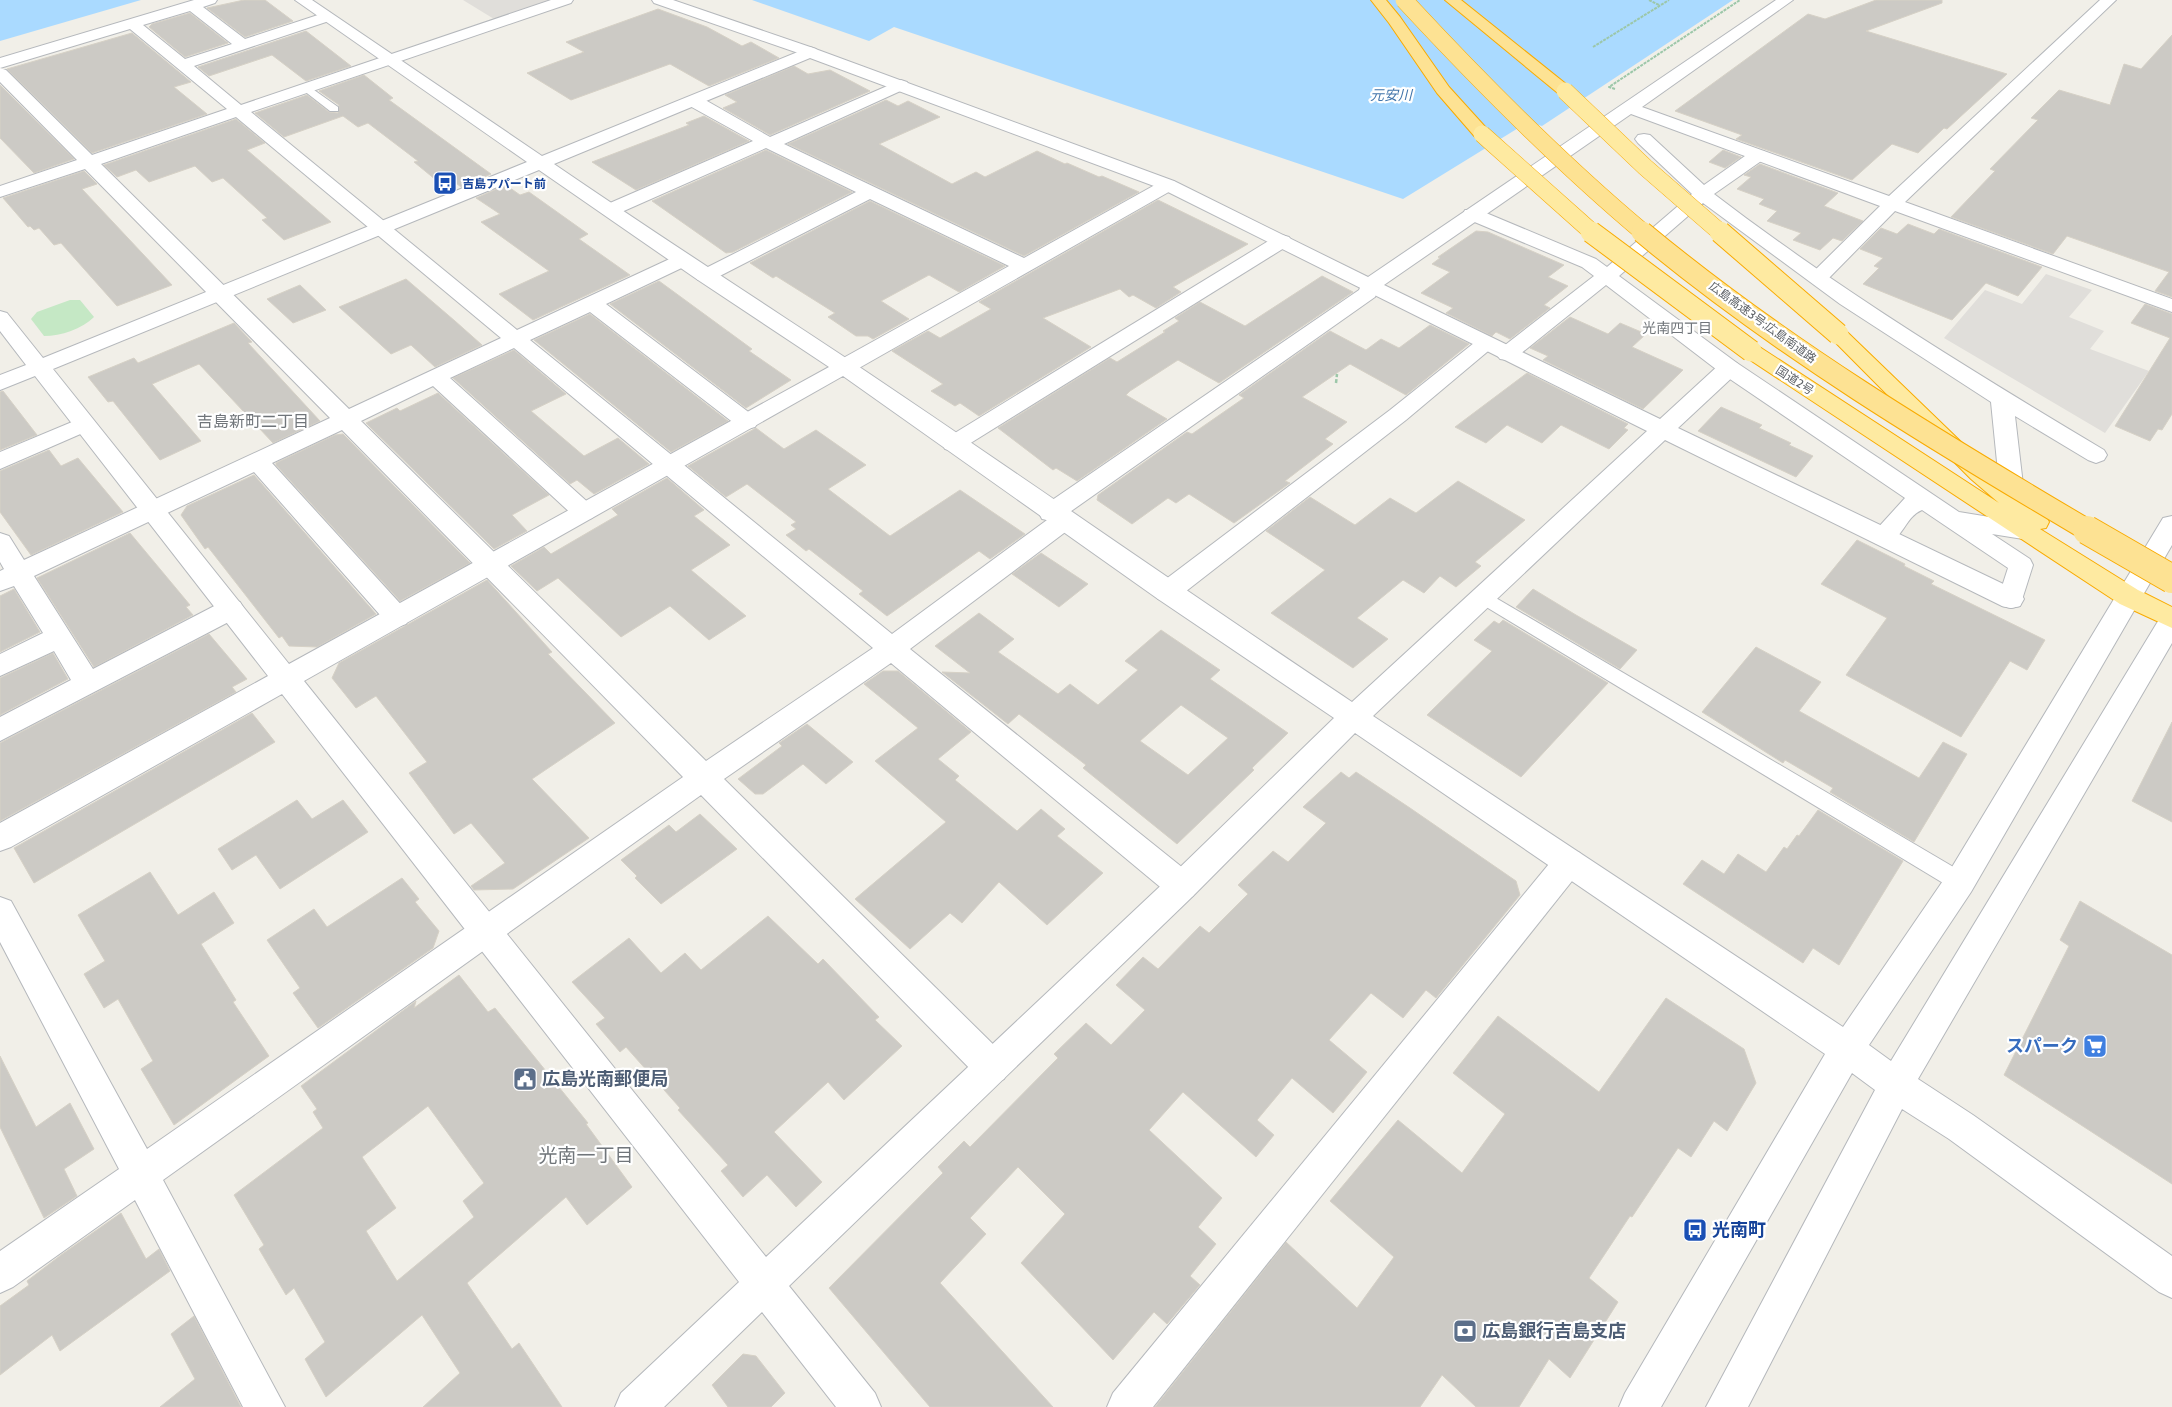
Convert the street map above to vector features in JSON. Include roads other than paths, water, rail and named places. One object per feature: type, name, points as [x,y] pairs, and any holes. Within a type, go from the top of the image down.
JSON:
[{"type":"highway","name":"国道2号","points":[[1378,0],[1395,20],[1443,90],[1482,134],[1580,223],[1751,351],[2023,530],[2130,597],[2172,619]]},
{"type":"highway","name":"広島高速3号;広島南道路","points":[[1404,0],[1483,85],[1541,142],[1604,200],[1686,265],[1785,339],[1917,427],[2130,556],[2172,579]]},
{"type":"highway","name":"国道2号","points":[[1452,0],[1565,91],[1645,167],[1838,334],[1979,473],[2130,597]]},
{"type":"street","points":[[0,63],[210,0]]},
{"type":"street","points":[[302,0],[705,276],[844,367],[1057,517],[1847,1049],[1896,1086],[1962,1127],[2172,1279]]},
{"type":"street","points":[[0,192],[566,0]]},
{"type":"street","points":[[659,0],[810,52],[1168,184],[1507,354],[2011,599],[2021,565],[1729,368],[1608,275],[1589,263],[1472,214]]},
{"type":"street","points":[[0,1274],[703,778],[890,650],[1057,517],[1368,293],[1370,285],[1786,0]]},
{"type":"street","points":[[1818,278],[1892,204],[2109,0]]},
{"type":"street","points":[[192,5],[243,45]]},
{"type":"street","points":[[183,65],[327,17]]},
{"type":"street","points":[[132,23],[669,465],[890,650],[1182,886]]},
{"type":"street","points":[[0,382],[694,102],[810,52]]},
{"type":"street","points":[[0,73],[992,1067]]},
{"type":"street","points":[[610,210],[901,85]]},
{"type":"street","points":[[694,102],[768,143],[1025,266]]},
{"type":"street","points":[[1630,108],[2172,306]]},
{"type":"street","points":[[1644,139],[1703,194],[1762,241],[1818,278],[1869,316],[2096,456]]},
{"type":"street","points":[[1507,354],[1593,284],[1608,275],[1703,194],[1758,155]]},
{"type":"street","points":[[0,838],[747,422],[1168,184]]},
{"type":"street","points":[[705,276],[870,192]]},
{"type":"street","points":[[953,444],[1282,241]]},
{"type":"street","points":[[10,577],[344,418],[683,260]]},
{"type":"street","points":[[591,303],[747,422]]},
{"type":"street","points":[[0,317],[861,1407]]},
{"type":"street","points":[[1168,592],[1398,415],[1486,343]]},
{"type":"street","points":[[635,1407],[1182,886],[1353,717],[1484,597],[1661,429],[1729,368]]},
{"type":"street","points":[[435,376],[584,512]]},
{"type":"street","points":[[2002,399],[2013,502]]},
{"type":"street","points":[[0,461],[84,424]]},
{"type":"street","points":[[256,460],[397,617]]},
{"type":"street","points":[[1884,537],[1910,505],[1924,500]]},
{"type":"street","points":[[1953,519],[2023,530]]},
{"type":"street","points":[[1639,1407],[1847,1049],[1960,882],[2172,524]]},
{"type":"street","points":[[0,542],[10,577],[58,637],[88,684]]},
{"type":"street","points":[[0,730],[231,609]]},
{"type":"street","points":[[1726,1407],[1896,1086],[2172,619]]},
{"type":"street","points":[[0,666],[58,637]]},
{"type":"street","points":[[1127,1407],[1569,862]]},
{"type":"street","points":[[0,911],[265,1407]]},
{"type":"lane","points":[[307,88],[334,109]]},
{"type":"lane","points":[[1484,597],[1960,882]]},
{"type":"water","points":[[0,0],[141,0],[0,41]]},
{"type":"water","name":"元安川","points":[[752,0],[1733,0],[1542,126],[1528,122],[1403,199],[894,27],[869,41]]},
{"type":"place","name":"吉島アパート前","points":[[445,183]]},
{"type":"place","name":"スパーク","points":[[2095,1046]]},
{"type":"place","name":"広島光南郵便局","points":[[525,1079]]},
{"type":"place","name":"光南町","points":[[1695,1230]]},
{"type":"place","name":"広島銀行吉島支店","points":[[1465,1331]]},
{"type":"district","name":"光南四丁目","points":[[1677,328]]},
{"type":"district","name":"吉島新町二丁目","points":[[253,421]]},
{"type":"district","name":"光南一丁目","points":[[586,1155]]}]
